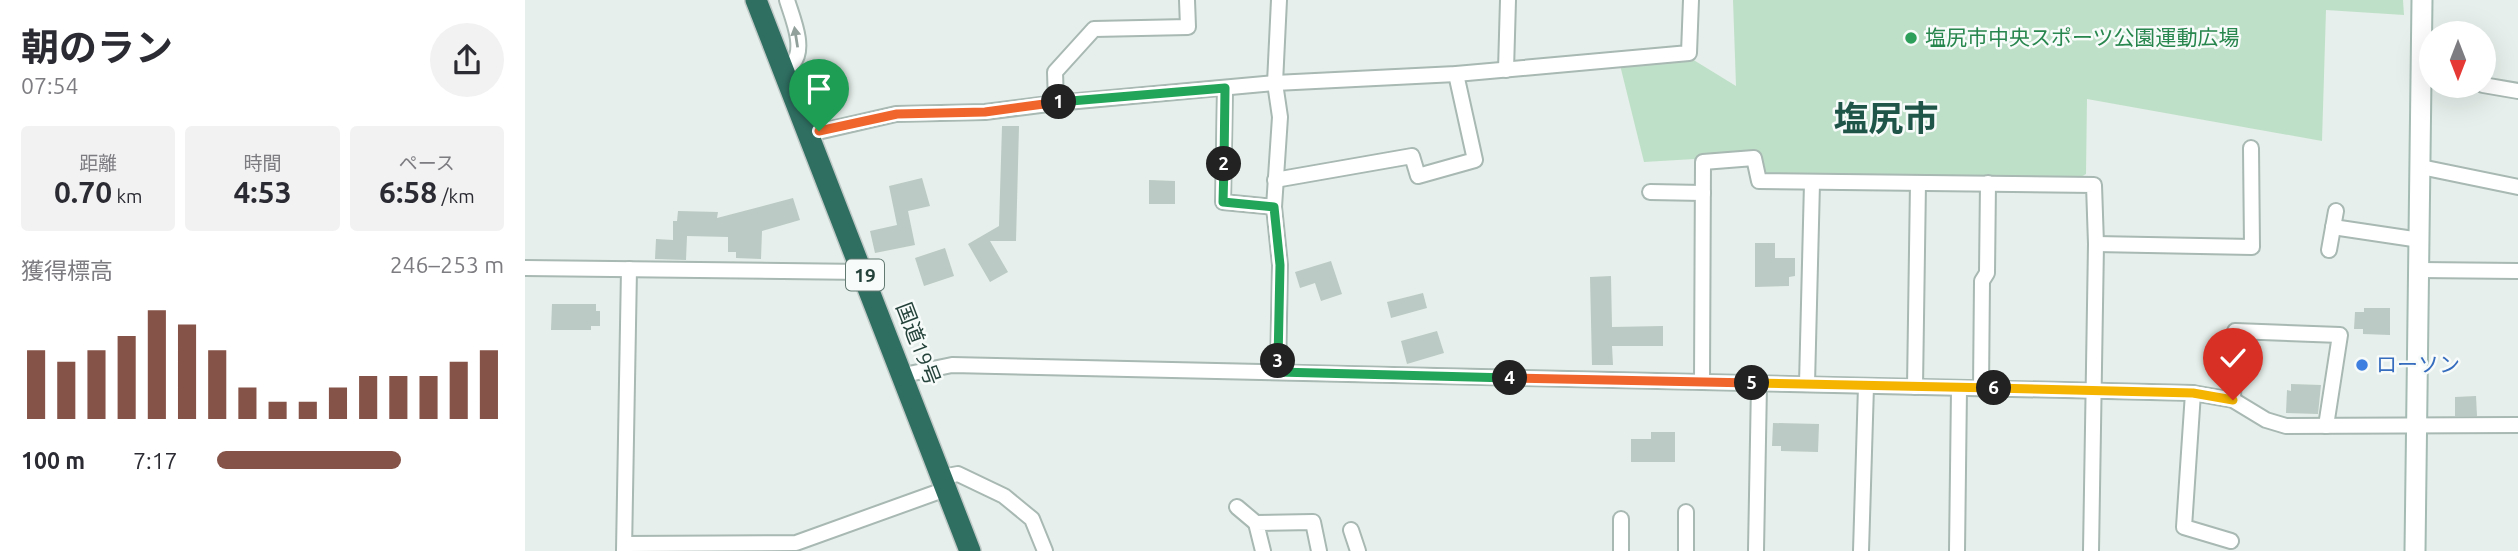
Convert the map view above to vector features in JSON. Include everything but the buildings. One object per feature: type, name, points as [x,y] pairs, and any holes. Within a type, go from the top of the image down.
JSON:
[{"type":"highway","name":"国道19号","points":[[756,0],[904,375],[970,551]]},
{"type":"street","points":[[783,69],[793,63],[798,50],[787,0]]},
{"type":"street","points":[[1056,103],[1055,72],[1094,29],[1188,27],[1187,0]]},
{"type":"street","points":[[1278,372],[1280,265],[1274,207],[1280,117],[1275,83],[1279,0]]},
{"type":"street","points":[[1506,69],[1508,0]]},
{"type":"street","points":[[809,134],[897,114],[985,112],[1275,83],[1455,74],[1689,53],[1691,0]]},
{"type":"street","points":[[2421,0],[2422,21]]},
{"type":"street","points":[[1275,180],[1412,156],[1418,176],[1475,160],[1455,74]]},
{"type":"street","points":[[2496,87],[2518,91]]},
{"type":"street","points":[[1225,88],[1223,202],[1274,207]]},
{"type":"street","points":[[2416,551],[2421,167],[2425,98]]},
{"type":"street","points":[[2096,244],[2252,247],[2251,148]]},
{"type":"street","points":[[1702,382],[1703,162],[1754,158],[1759,181],[2094,185],[2096,244],[2091,551]]},
{"type":"street","points":[[2421,167],[2518,187]]},
{"type":"street","points":[[1807,384],[1812,183]]},
{"type":"street","points":[[1915,387],[1918,183]]},
{"type":"street","points":[[1980,388],[1982,281],[1987,273],[1988,183]]},
{"type":"street","points":[[1650,192],[1703,193]]},
{"type":"street","points":[[2329,250],[2336,211]]},
{"type":"street","points":[[2333,227],[2420,240]]},
{"type":"street","points":[[525,268],[863,272]]},
{"type":"street","points":[[629,269],[625,548],[796,543],[944,483],[958,474],[1004,496],[1032,519],[1045,551]]},
{"type":"street","points":[[2420,270],[2518,271]]},
{"type":"street","points":[[2233,400],[2235,331],[2340,335],[2326,426]]},
{"type":"street","points":[[904,375],[952,365],[2193,393],[2233,400],[2266,420],[2286,426],[2518,425]]},
{"type":"street","points":[[1756,551],[1759,384]]},
{"type":"street","points":[[1861,551],[1866,386]]},
{"type":"street","points":[[1957,551],[1959,389]]},
{"type":"street","points":[[2193,393],[2184,527],[2231,541]]},
{"type":"street","points":[[1237,507],[1256,523],[1263,551]]},
{"type":"street","points":[[1686,512],[1686,551]]},
{"type":"street","points":[[1621,519],[1621,551]]},
{"type":"street","points":[[1256,523],[1313,522],[1319,551]]},
{"type":"street","points":[[1351,530],[1357,551]]},
{"type":"green space","points":[[1733,0],[2403,0],[2404,15],[2326,10],[2322,141],[2087,99],[2086,174],[2076,180],[1767,178],[1762,155],[1644,162],[1620,65],[1692,59],[1736,86]]},
{"type":"place","name":"塩尻市中央スポーツ公園運動広場","points":[[1911,38]]},
{"type":"place","name":"ローソン","points":[[2362,365]]},
{"type":"district","name":"塩尻市","points":[[1886,119]]},
{"type":"route","points":[[819,131],[897,114],[985,112],[1225,88],[1223,202],[1274,207],[1280,265],[1278,372],[2094,390],[2193,393],[2233,400]]}]
